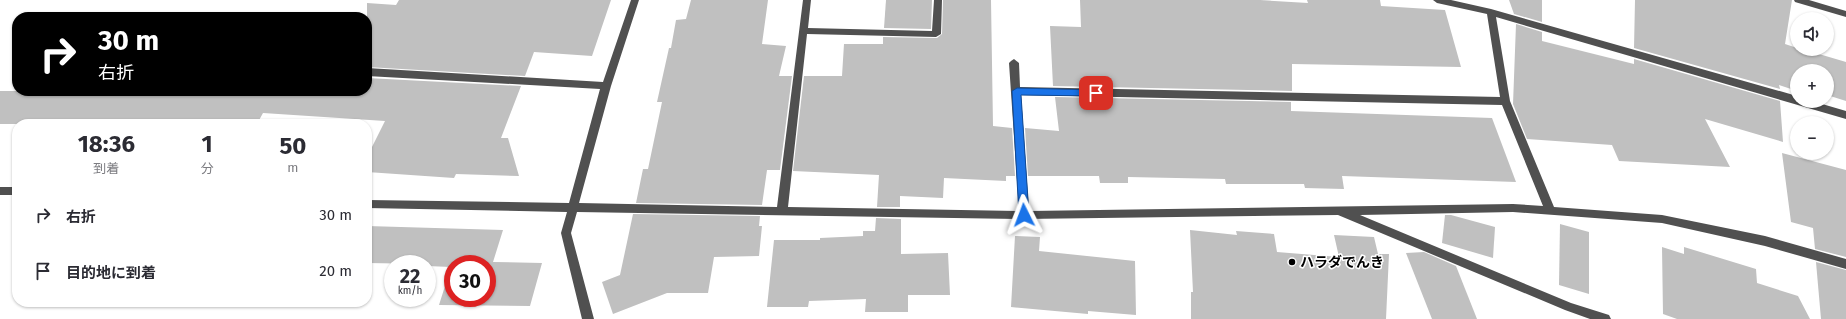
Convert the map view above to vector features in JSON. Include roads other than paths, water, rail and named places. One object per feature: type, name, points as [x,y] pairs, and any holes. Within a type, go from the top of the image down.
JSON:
[{"type":"street","points":[[588,319],[566,233],[606,86],[635,0]]},
{"type":"street","points":[[782,210],[807,0]]},
{"type":"street","points":[[803,30],[936,34],[938,0]]},
{"type":"street","points":[[1437,0],[1459,2],[1790,99]]},
{"type":"street","points":[[1798,0],[1846,14]]},
{"type":"street","points":[[1491,12],[1505,101],[1550,210]]},
{"type":"street","points":[[1014,63],[1024,215]]},
{"type":"street","points":[[372,72],[606,86]]},
{"type":"street","points":[[1017,91],[1505,101]]},
{"type":"street","points":[[1822,108],[1846,115]]},
{"type":"street","points":[[0,190],[12,191]]},
{"type":"street","points":[[372,204],[1024,215],[1513,208],[1662,219],[1765,241],[1846,264]]},
{"type":"street","points":[[1336,210],[1569,307],[1605,319]]},
{"type":"place","name":"ハラダでんき","points":[[1292,262]]}]
